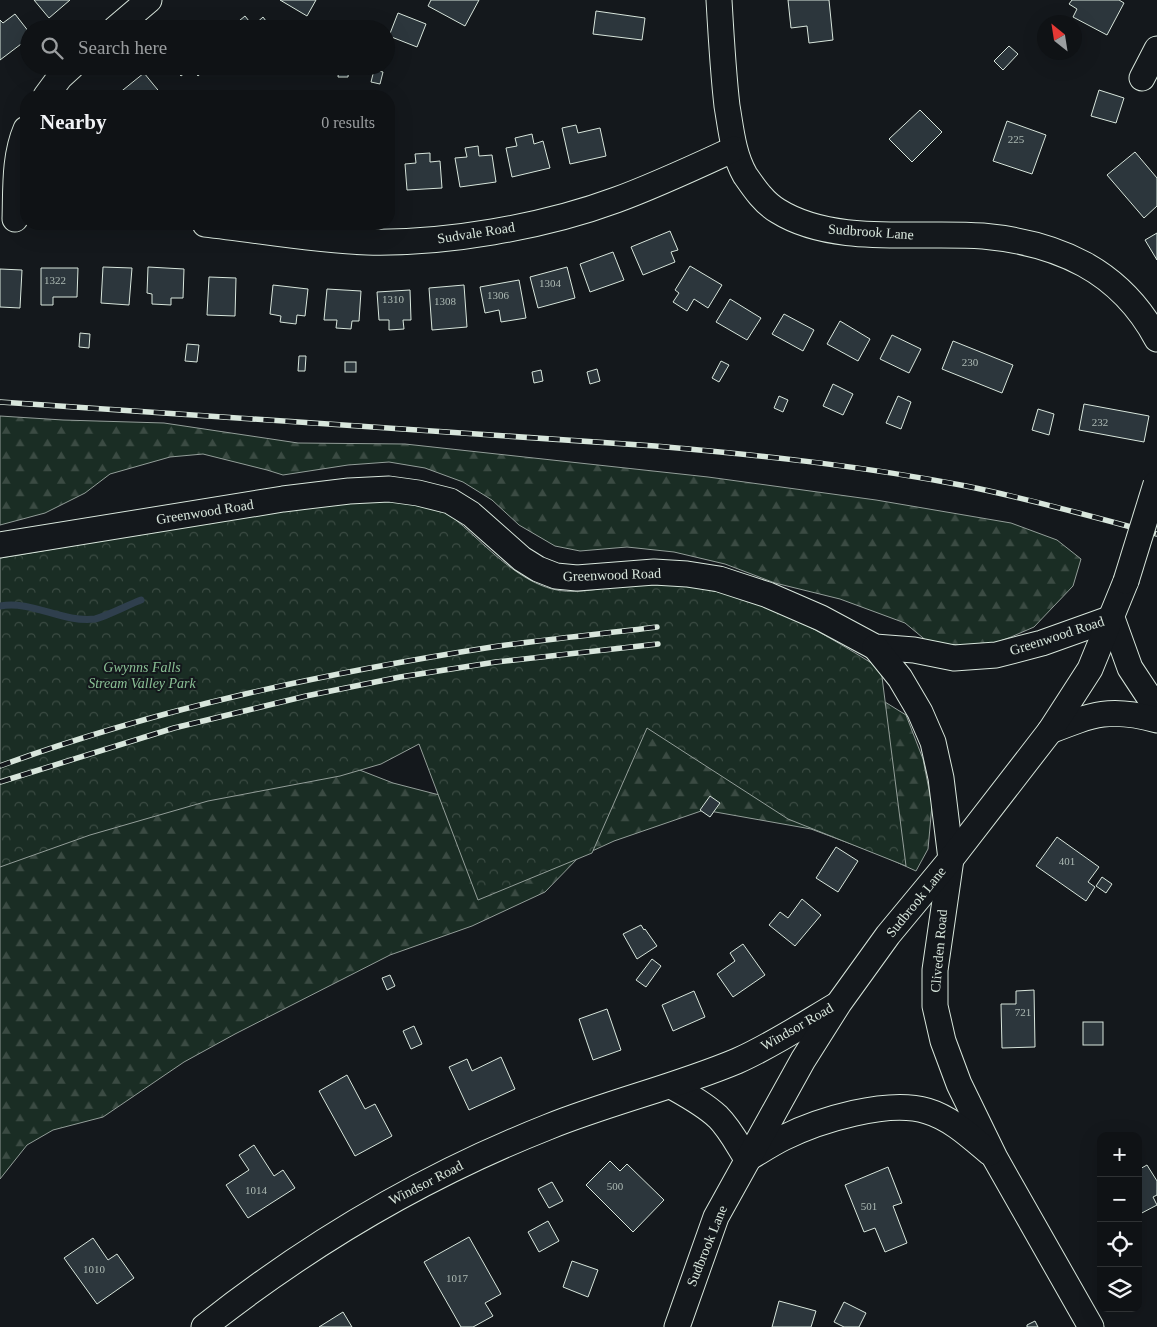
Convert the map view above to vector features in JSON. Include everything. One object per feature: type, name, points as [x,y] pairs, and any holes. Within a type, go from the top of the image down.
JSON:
[{"type":"street","points":[[126,20],[149,0]]},
{"type":"street","name":"Sudbrook Lane","points":[[719,0],[724,83],[734,149],[745,174],[759,195],[778,211],[802,222],[828,230],[867,234],[982,236],[1019,241],[1056,250],[1085,263],[1111,282],[1147,319],[1157,338]]},
{"type":"street","points":[[1142,78],[1157,49]]},
{"type":"street","points":[[50,90],[62,75]]},
{"type":"street","points":[[14,219],[16,173],[20,142]]},
{"type":"street","name":"Sudvale Road","points":[[247,230],[305,238],[368,242],[439,240],[512,228],[614,201],[670,179],[734,149]]},
{"type":"street","name":"Sudbrook Lane","points":[[677,1327],[716,1217],[747,1159],[839,1003],[888,934],[951,859],[1050,732],[1090,669],[1126,581],[1156,482]]},
{"type":"street","name":"Greenwood Road","points":[[0,545],[283,499],[349,491],[389,489],[418,493],[450,501],[471,514],[522,559],[538,570],[556,576],[577,578],[654,572],[687,574],[719,579],[776,599],[821,618],[875,647],[914,650],[954,658],[996,655],[1042,644],[1112,618]]},
{"type":"street","points":[[1112,618],[1130,668],[1157,709]]},
{"type":"street","name":"Cliveden Road","points":[[875,647],[900,678],[920,712],[933,742],[941,778],[951,859],[935,970],[935,1006],[943,1041],[960,1084],[996,1158],[1091,1327]]},
{"type":"street","points":[[1050,732],[1086,716],[1114,712],[1138,714],[1157,720]]},
{"type":"street","name":"Windsor Road","points":[[204,1327],[246,1294],[321,1243],[381,1206],[451,1170],[485,1153],[550,1126],[672,1086],[738,1060],[785,1036],[839,1003]]},
{"type":"street","points":[[672,1086],[704,1106],[718,1118],[747,1159],[782,1138],[805,1128],[869,1110],[898,1107],[927,1110],[954,1123],[996,1158]]},
{"type":"green space","points":[[0,416],[164,423],[298,443],[405,444],[708,477],[876,500],[1011,523],[1057,540],[1081,559],[1073,586],[1034,627],[981,648],[928,642],[905,623],[840,599],[775,583],[725,564],[674,552],[627,547],[580,551],[555,546],[519,525],[492,500],[463,482],[425,468],[389,462],[348,465],[283,475],[203,454],[170,457],[110,474],[85,493],[45,513],[0,525]]},
{"type":"green space","name":"Gwynns Falls Stream Valley Park","points":[[351,501],[411,503],[445,512],[510,567],[530,580],[552,589],[574,591],[658,585],[689,587],[719,592],[747,600],[775,610],[802,623],[881,669],[906,866],[788,819],[647,728],[592,853],[478,900],[419,744],[381,764],[340,776],[208,801],[90,835],[0,867],[0,558],[284,510]]},
{"type":"green space","points":[[864,689],[906,715],[923,759],[932,805],[928,849],[916,871],[881,855],[811,829],[704,810],[614,841],[579,857],[545,892],[472,926],[390,955],[235,1034],[184,1062],[103,1117],[53,1130],[27,1145],[0,1179],[0,821],[339,762],[393,783],[451,798],[634,699]]},
{"type":"building","points":[[34,0],[70,0],[49,18]]},
{"type":"building","points":[[280,0],[316,0],[307,16]]},
{"type":"building","points":[[431,0],[479,0],[465,26],[428,6]]},
{"type":"building","points":[[788,0],[829,0],[833,40],[809,43],[807,26],[791,28]]},
{"type":"building","points":[[1072,0],[1119,0],[1124,3],[1107,35],[1082,22],[1082,15],[1074,15],[1077,9],[1069,4]]},
{"type":"building","points":[[596,11],[645,18],[642,40],[593,34]]},
{"type":"building","points":[[398,13],[426,24],[417,47],[395,38],[395,21]]},
{"type":"building","points":[[15,14],[20,20],[20,45],[0,60],[0,20],[3,23]]},
{"type":"building","points":[[245,16],[248,20],[240,20]]},
{"type":"building","points":[[1009,46],[1018,54],[1003,70],[994,61]]},
{"type":"building","points":[[142,75],[146,75],[158,90],[123,90]]},
{"type":"building","points":[[338,75],[348,75],[348,77],[338,77]]},
{"type":"building","points":[[373,75],[382,75],[380,84],[371,82]]},
{"type":"building","points":[[1099,90],[1124,98],[1116,123],[1091,116]]},
{"type":"building","points":[[920,110],[942,132],[912,162],[889,139]]},
{"type":"building","points":[[1007,121],[1046,135],[1032,174],[993,161]]},
{"type":"building","points":[[576,125],[578,133],[600,128],[606,156],[570,164],[562,128]]},
{"type":"building","points":[[532,134],[534,144],[543,141],[550,168],[512,177],[506,148],[517,146],[515,138]]},
{"type":"building","points":[[478,146],[479,156],[492,155],[496,182],[460,187],[455,158],[467,157],[465,148]]},
{"type":"building","points":[[1135,152],[1157,178],[1157,206],[1144,218],[1107,175]]},
{"type":"building","points":[[430,153],[430,162],[440,161],[442,188],[407,190],[405,164],[416,163],[415,154]]},
{"type":"building","points":[[670,231],[678,250],[671,252],[675,262],[643,275],[631,247]]},
{"type":"building","points":[[1157,233],[1157,260],[1145,240]]},
{"type":"building","points":[[613,252],[624,280],[590,292],[580,264]]},
{"type":"building","points":[[690,266],[722,285],[708,308],[694,299],[687,311],[673,302],[679,293],[675,290]]},
{"type":"building","points":[[103,267],[132,268],[129,305],[101,303]]},
{"type":"building","points":[[148,267],[184,269],[183,298],[171,298],[171,305],[152,304],[152,294],[147,293]]},
{"type":"building","points":[[567,267],[575,298],[538,308],[530,277]]},
{"type":"building","points":[[41,268],[78,268],[77,297],[53,297],[53,305],[41,305]]},
{"type":"building","points":[[0,269],[22,270],[20,308],[0,307]]},
{"type":"building","points":[[209,277],[236,278],[235,316],[207,315]]},
{"type":"building","points":[[519,280],[526,318],[501,322],[499,310],[485,313],[480,287]]},
{"type":"building","points":[[273,285],[308,289],[305,316],[297,315],[296,324],[280,322],[281,316],[270,314]]},
{"type":"building","points":[[464,285],[467,327],[432,330],[429,288]]},
{"type":"building","points":[[327,289],[361,291],[359,321],[352,321],[351,329],[336,328],[337,320],[324,320]]},
{"type":"building","points":[[410,290],[411,320],[403,320],[404,329],[389,330],[389,320],[379,320],[377,292]]},
{"type":"building","points":[[730,299],[761,318],[747,340],[716,322]]},
{"type":"building","points":[[784,314],[814,330],[803,351],[772,334]]},
{"type":"building","points":[[840,321],[870,339],[858,361],[827,344]]},
{"type":"building","points":[[80,333],[90,334],[89,348],[79,347]]},
{"type":"building","points":[[892,335],[921,349],[909,373],[880,359]]},
{"type":"building","points":[[953,341],[1013,365],[1002,393],[942,369]]},
{"type":"building","points":[[187,344],[199,345],[197,362],[185,361]]},
{"type":"building","points":[[299,356],[306,356],[305,371],[298,371]]},
{"type":"building","points":[[721,361],[729,365],[719,382],[712,378]]},
{"type":"building","points":[[345,362],[356,362],[356,372],[345,372]]},
{"type":"building","points":[[597,369],[600,381],[590,384],[587,372]]},
{"type":"building","points":[[541,370],[543,381],[534,383],[532,372]]},
{"type":"building","points":[[833,384],[853,394],[843,415],[823,406]]},
{"type":"building","points":[[779,396],[788,400],[783,412],[774,408]]},
{"type":"building","points":[[898,396],[911,402],[901,429],[886,423]]},
{"type":"building","points":[[1084,404],[1149,416],[1144,442],[1079,430]]},
{"type":"building","points":[[1038,409],[1054,414],[1049,435],[1032,430]]},
{"type":"building","points":[[710,796],[720,803],[710,817],[700,810]]},
{"type":"building","points":[[1057,837],[1099,867],[1088,882],[1095,887],[1086,901],[1036,866]]},
{"type":"building","points":[[836,847],[858,861],[838,892],[816,878]]},
{"type":"building","points":[[1102,877],[1112,884],[1106,893],[1096,886]]},
{"type":"building","points":[[802,899],[821,915],[795,946],[769,925],[780,912],[788,918]]},
{"type":"building","points":[[641,925],[657,946],[637,959],[623,934]]},
{"type":"building","points":[[743,944],[765,975],[733,997],[717,974],[735,961],[730,953]]},
{"type":"building","points":[[652,959],[661,966],[646,987],[636,980]]},
{"type":"building","points":[[390,975],[395,986],[387,990],[382,978]]},
{"type":"building","points":[[1034,990],[1035,1047],[1002,1048],[1001,1004],[1016,1004],[1016,991]]},
{"type":"building","points":[[694,991],[705,1017],[673,1031],[662,1005]]},
{"type":"building","points":[[607,1009],[621,1050],[593,1060],[579,1019]]},
{"type":"building","points":[[1083,1022],[1103,1022],[1103,1045],[1083,1045]]},
{"type":"building","points":[[414,1026],[422,1044],[411,1049],[403,1031]]},
{"type":"building","points":[[501,1057],[515,1089],[469,1110],[449,1067],[467,1059],[472,1071]]},
{"type":"building","points":[[347,1075],[365,1109],[375,1104],[392,1136],[355,1156],[319,1091]]},
{"type":"building","points":[[254,1145],[274,1176],[283,1170],[295,1188],[248,1218],[226,1185],[249,1170],[239,1155]]},
{"type":"building","points":[[610,1161],[620,1171],[627,1164],[664,1200],[633,1232],[586,1185]]},
{"type":"building","points":[[1147,1165],[1157,1181],[1157,1195],[1153,1197],[1157,1205],[1142,1213],[1142,1177],[1142,1168]]},
{"type":"building","points":[[888,1167],[902,1203],[893,1206],[907,1243],[885,1252],[875,1228],[864,1232],[845,1185]]},
{"type":"building","points":[[552,1182],[563,1201],[549,1208],[538,1189]]},
{"type":"building","points":[[548,1221],[559,1241],[539,1252],[528,1232]]},
{"type":"building","points":[[469,1237],[501,1294],[485,1303],[493,1316],[473,1327],[461,1327],[424,1262]]},
{"type":"building","points":[[93,1238],[108,1260],[117,1254],[134,1278],[97,1304],[64,1258]]},
{"type":"building","points":[[572,1261],[598,1270],[588,1297],[563,1287]]},
{"type":"building","points":[[779,1301],[816,1311],[811,1327],[772,1327]]},
{"type":"building","points":[[844,1302],[866,1313],[859,1327],[844,1327],[834,1322]]},
{"type":"building","points":[[343,1312],[352,1327],[319,1327]]},
{"type":"building","points":[[1035,1321],[1038,1327],[1027,1327],[1027,1325]]},
{"type":"waterway","points":[[0,606],[24,606],[71,618],[95,619],[141,600]]},
{"type":"railway","points":[[0,402],[655,446],[772,457],[850,467],[966,486],[1038,502],[1157,534]]},
{"type":"railway","points":[[0,766],[120,727],[243,694],[430,657],[533,641],[657,627]]},
{"type":"railway","points":[[0,782],[174,728],[306,696],[400,677],[496,662],[658,644]]}]
